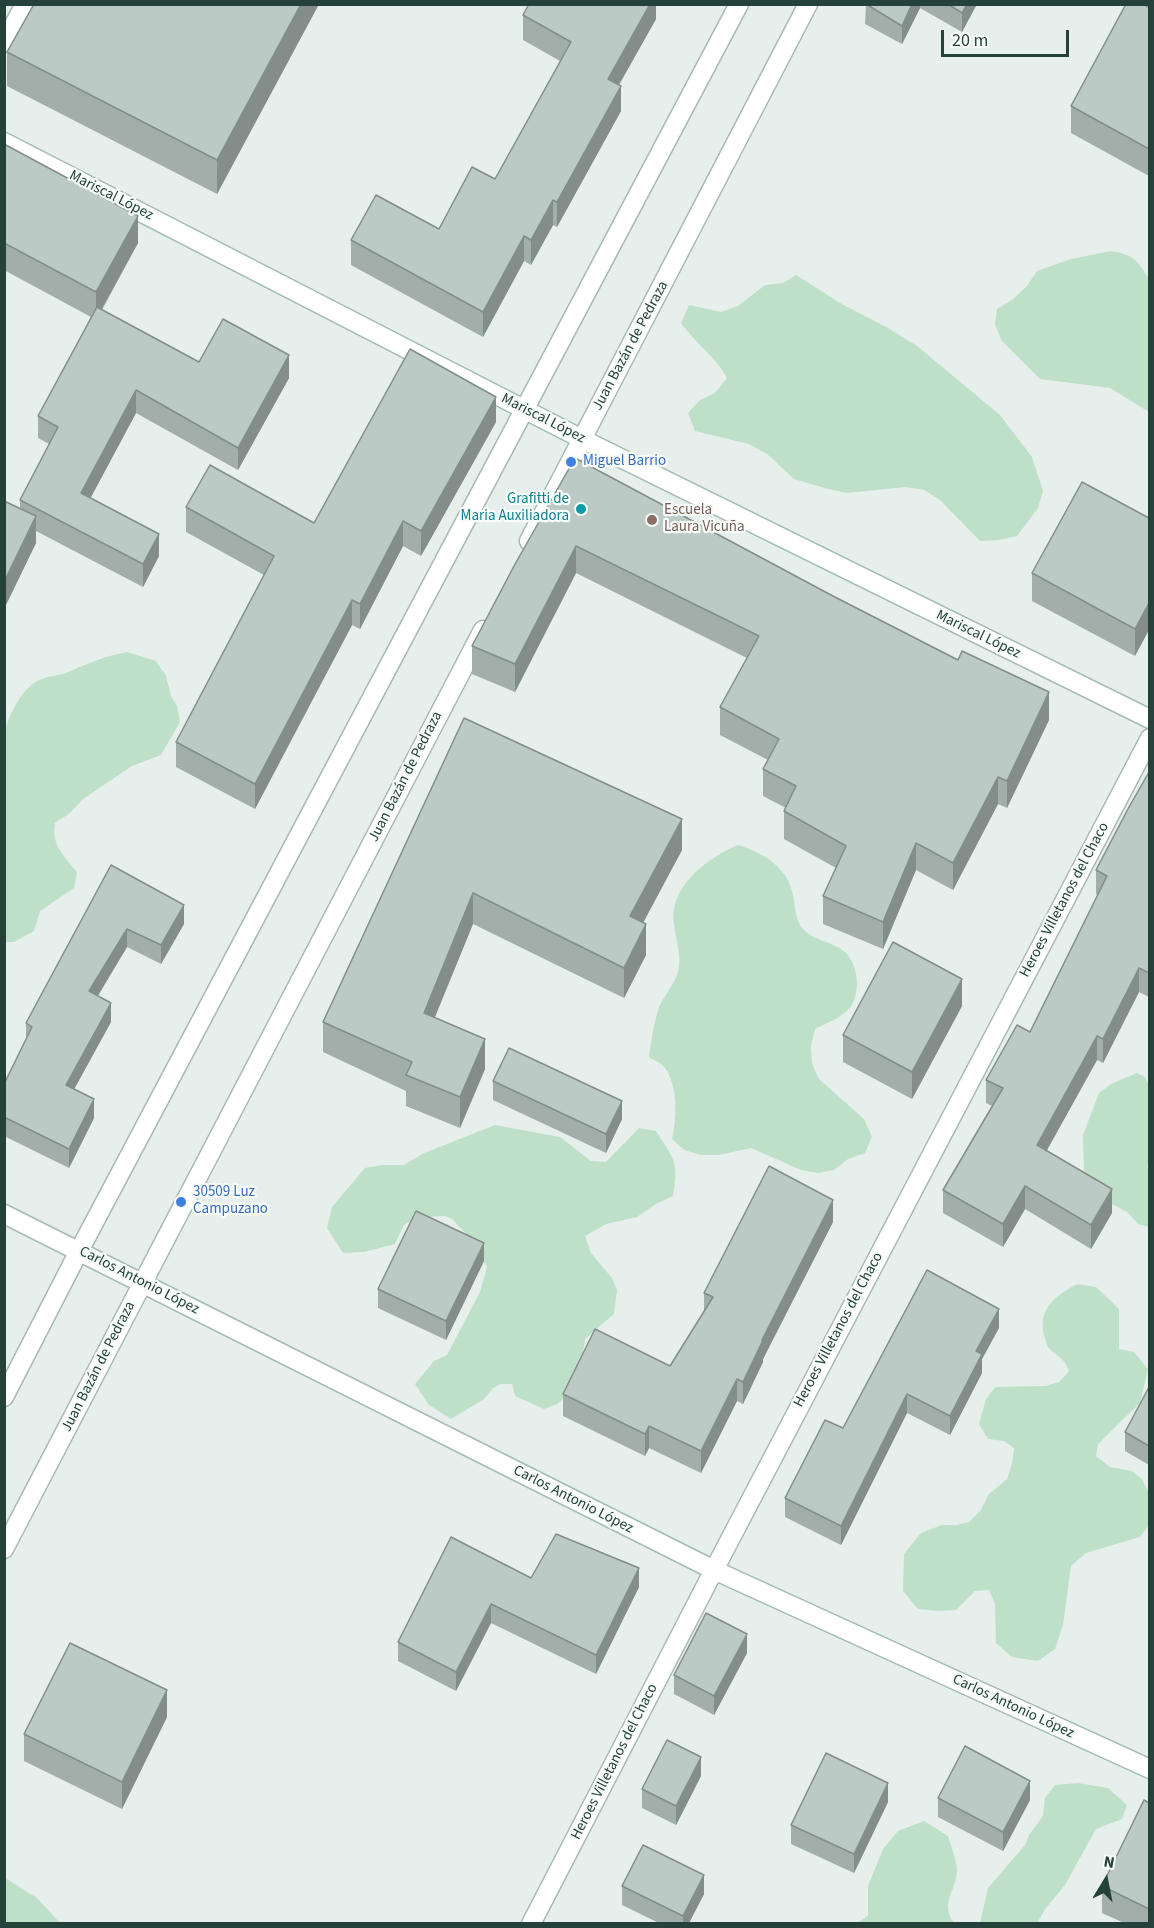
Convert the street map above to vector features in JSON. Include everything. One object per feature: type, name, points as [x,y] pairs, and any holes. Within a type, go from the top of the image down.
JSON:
[{"type":"street","points":[[4,43],[25,4]]},
{"type":"street","points":[[4,1398],[79,1251],[739,4]]},
{"type":"street","name":"Juan Bazán de Pedraza","points":[[521,555],[808,4]]},
{"type":"street","name":"Mariscal López","points":[[4,142],[582,439],[1149,719]]},
{"type":"street","name":"Juan Bazán de Pedraza","points":[[4,1549],[489,619]]},
{"type":"street","name":"Heroes Villetanos del Chaco","points":[[531,1923],[1149,738]]},
{"type":"street","name":"Carlos Antonio López","points":[[4,1214],[714,1570],[1149,1769]]},
{"type":"green space","points":[[1111,251],[1134,259],[1149,279],[1149,412],[1110,388],[1040,379],[1002,341],[995,325],[997,309],[1027,286],[1037,271],[1071,259]]},
{"type":"green space","points":[[796,275],[840,303],[917,346],[1000,415],[1032,457],[1043,491],[1038,508],[1017,536],[980,541],[940,500],[924,490],[906,487],[847,493],[828,489],[794,479],[767,454],[749,444],[695,431],[688,413],[700,400],[715,393],[727,378],[717,363],[681,323],[689,305],[721,312],[738,306],[765,285],[783,283]]},
{"type":"green space","points":[[127,652],[156,661],[166,676],[180,722],[161,755],[132,766],[83,799],[70,813],[55,823],[57,844],[77,872],[74,888],[40,911],[34,931],[14,942],[5,942],[4,733],[9,718],[21,696],[39,680]]},
{"type":"green space","points":[[738,845],[764,856],[778,867],[789,882],[797,919],[803,929],[845,952],[856,973],[857,990],[852,1005],[840,1016],[815,1029],[811,1046],[812,1064],[819,1079],[864,1119],[872,1137],[865,1153],[848,1159],[834,1170],[818,1173],[801,1170],[751,1148],[719,1155],[701,1155],[684,1150],[672,1139],[675,1112],[672,1084],[665,1068],[649,1057],[659,1007],[679,969],[674,911],[683,886],[692,876],[714,858]]},
{"type":"green space","points":[[1137,1073],[1145,1077],[1150,1088],[1150,1159],[1147,1167],[1150,1171],[1149,1227],[1138,1224],[1127,1212],[1112,1204],[1094,1189],[1084,1171],[1083,1135],[1099,1093],[1111,1084]]},
{"type":"green space","points":[[495,1125],[560,1137],[591,1161],[606,1162],[639,1128],[656,1131],[673,1161],[675,1185],[673,1196],[637,1217],[606,1224],[585,1236],[591,1253],[612,1278],[617,1290],[614,1314],[585,1339],[576,1374],[563,1399],[544,1409],[515,1396],[512,1384],[501,1384],[493,1388],[484,1399],[451,1419],[429,1405],[415,1384],[434,1361],[447,1355],[480,1292],[487,1267],[481,1254],[452,1219],[445,1216],[415,1218],[404,1225],[395,1244],[364,1252],[343,1253],[327,1228],[332,1207],[365,1168],[404,1165],[424,1153]]},
{"type":"green space","points":[[1078,1284],[1096,1287],[1119,1309],[1119,1349],[1134,1352],[1148,1369],[1140,1403],[1098,1444],[1096,1456],[1110,1467],[1132,1471],[1142,1479],[1149,1493],[1149,1525],[1140,1537],[1086,1553],[1071,1566],[1063,1625],[1055,1649],[1038,1661],[1012,1657],[996,1643],[995,1604],[989,1590],[975,1591],[956,1610],[918,1609],[903,1591],[904,1554],[921,1533],[942,1525],[969,1522],[981,1510],[989,1494],[1007,1479],[1014,1448],[1004,1441],[988,1439],[979,1424],[986,1399],[995,1387],[1046,1386],[1059,1382],[1069,1371],[1065,1362],[1047,1346],[1043,1319],[1045,1312],[1055,1299]]},
{"type":"green space","points":[[1078,1783],[1108,1788],[1127,1805],[1122,1819],[1096,1829],[1065,1885],[1037,1923],[980,1923],[988,1888],[1025,1845],[1029,1835],[1043,1816],[1045,1798],[1055,1785]]},
{"type":"green space","points":[[924,1821],[948,1836],[953,1852],[957,1869],[948,1909],[954,1923],[857,1923],[868,1916],[868,1886],[883,1849],[898,1831]]},
{"type":"green space","points":[[5,1878],[37,1898],[60,1923],[5,1923]]},
{"type":"building","points":[[34,4],[301,4],[217,160],[7,52]]},
{"type":"building","points":[[529,4],[650,4],[608,79],[621,86],[557,202],[553,200],[531,240],[524,236],[483,312],[351,240],[376,195],[439,229],[472,167],[495,179],[571,42],[523,15]]},
{"type":"building","points":[[866,4],[912,4],[902,26]]},
{"type":"building","points":[[948,4],[967,4],[962,13]]},
{"type":"building","points":[[1126,4],[1143,4],[1149,8],[1149,149],[1071,106]]},
{"type":"building","points":[[4,144],[138,216],[96,292],[4,243]]},
{"type":"building","points":[[97,307],[199,362],[223,319],[289,355],[238,448],[136,390],[81,493],[159,534],[143,564],[20,500],[58,427],[38,416]]},
{"type":"building","points":[[410,349],[496,397],[421,531],[403,521],[360,604],[352,600],[255,784],[176,742],[274,556],[186,507],[210,465],[314,523]]},
{"type":"building","points":[[575,458],[958,660],[962,651],[1049,692],[1007,781],[998,777],[953,863],[916,843],[883,922],[823,896],[846,846],[784,811],[796,786],[763,769],[779,739],[720,707],[759,636],[576,546],[515,664],[472,646]]},
{"type":"building","points":[[1082,482],[1149,518],[1149,603],[1135,629],[1032,573]]},
{"type":"building","points":[[4,501],[36,516],[4,582]]},
{"type":"building","points":[[464,718],[682,819],[630,916],[646,924],[624,968],[473,893],[424,1013],[485,1039],[460,1097],[406,1075],[412,1062],[323,1022]]},
{"type":"building","points":[[1149,772],[1149,973],[1139,968],[1103,1039],[1097,1036],[1037,1145],[1112,1189],[1091,1225],[1025,1186],[1003,1224],[943,1190],[1003,1088],[986,1080],[1017,1025],[1030,1032],[1107,876],[1096,870]]},
{"type":"building","points":[[111,865],[184,905],[161,945],[127,929],[89,991],[111,1003],[66,1085],[94,1099],[69,1149],[4,1117],[4,1084],[32,1027],[26,1023]]},
{"type":"building","points":[[893,942],[962,979],[912,1072],[843,1035]]},
{"type":"building","points":[[509,1048],[622,1101],[606,1134],[493,1081]]},
{"type":"building","points":[[769,1166],[833,1200],[743,1382],[737,1379],[701,1451],[649,1426],[645,1434],[563,1394],[595,1329],[670,1366],[713,1297],[704,1293]]},
{"type":"building","points":[[416,1211],[484,1243],[446,1321],[378,1289]]},
{"type":"building","points":[[927,1270],[999,1309],[976,1351],[982,1354],[950,1416],[907,1394],[841,1526],[785,1498],[825,1420],[843,1428]]},
{"type":"building","points":[[1149,1387],[1149,1446],[1125,1432]]},
{"type":"building","points":[[556,1534],[639,1568],[596,1655],[491,1604],[456,1672],[398,1642],[451,1537],[531,1578]]},
{"type":"building","points":[[706,1613],[747,1634],[714,1696],[674,1675]]},
{"type":"building","points":[[70,1643],[167,1690],[122,1782],[24,1734]]},
{"type":"building","points":[[667,1740],[701,1757],[676,1806],[642,1789]]},
{"type":"building","points":[[965,1746],[1030,1781],[1003,1832],[938,1798]]},
{"type":"building","points":[[826,1753],[888,1783],[854,1854],[791,1825]]},
{"type":"building","points":[[1144,1800],[1149,1803],[1149,1909],[1102,1886]]},
{"type":"building","points":[[643,1845],[704,1875],[683,1916],[622,1886]]},
{"type":"place","name":"Miguel Barrio","points":[[571,462]]},
{"type":"place","name":"Grafitti de Maria Auxiliadora","points":[[581,509]]},
{"type":"place","name":"Escuela Laura Vicuña","points":[[652,520]]},
{"type":"place","name":"30509 Luz Campuzano","points":[[181,1202]]}]
